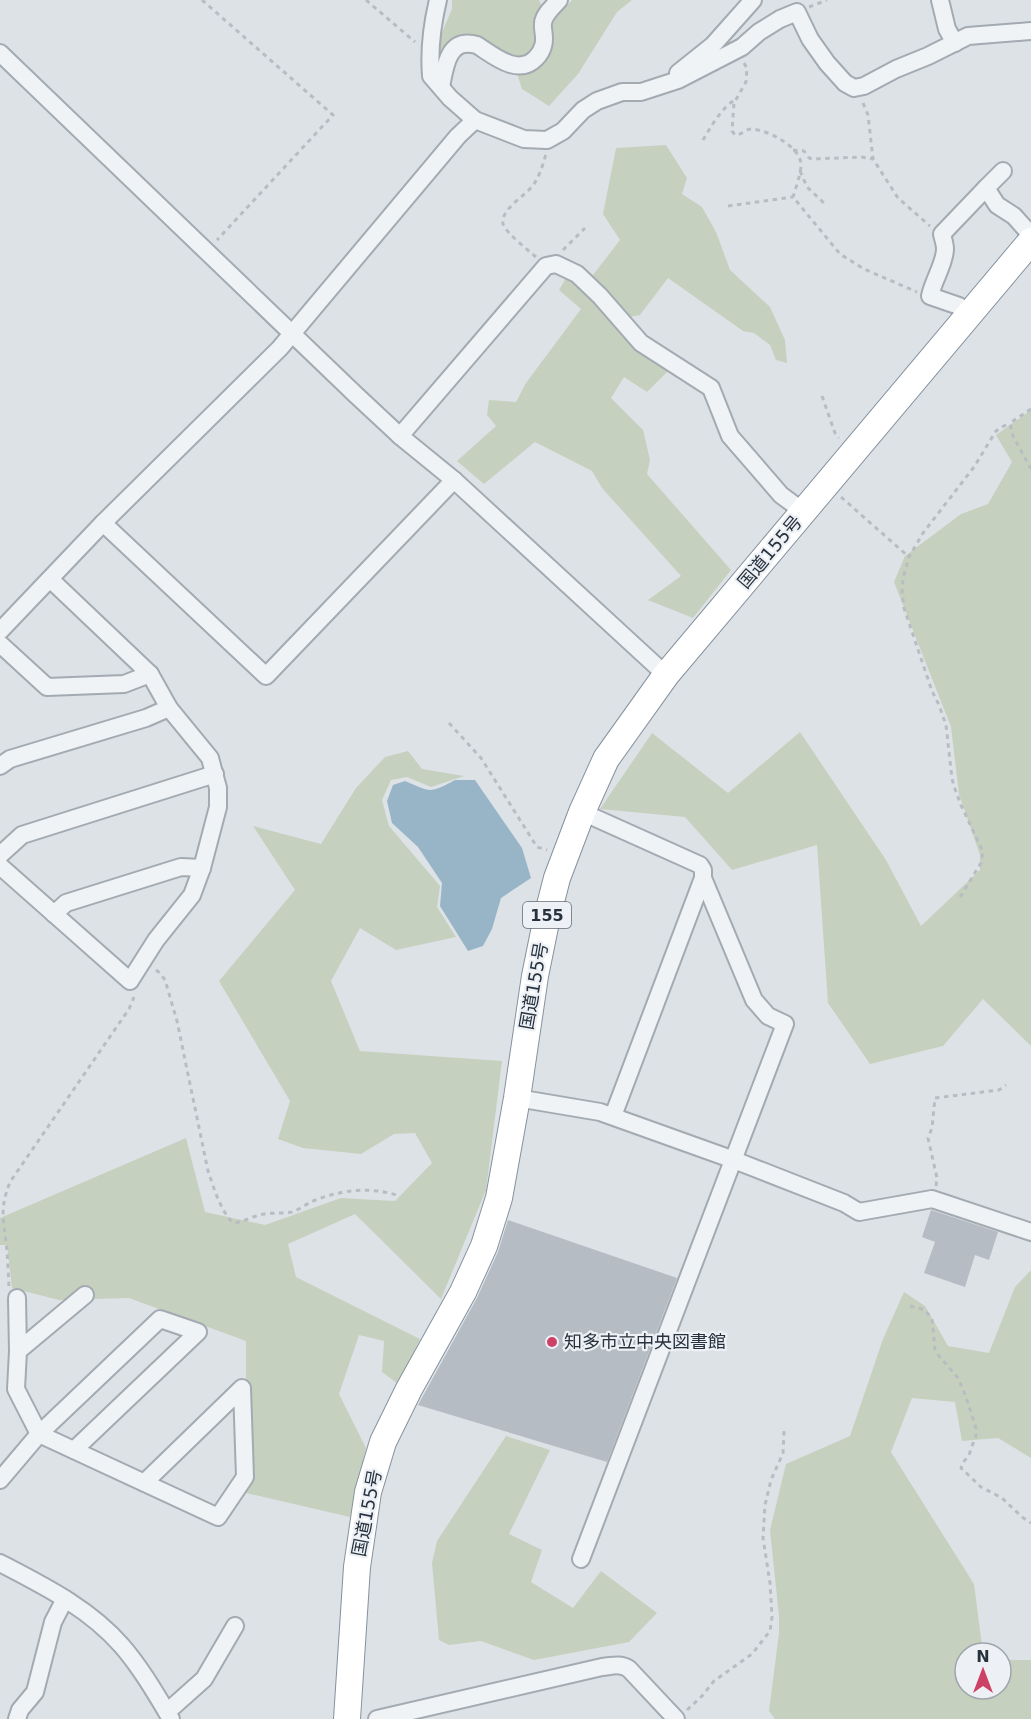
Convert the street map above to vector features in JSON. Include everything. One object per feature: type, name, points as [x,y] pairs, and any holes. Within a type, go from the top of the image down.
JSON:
[{"type":"highway","name":"国道155号","points":[[347,1719],[357,1567],[368,1492],[383,1442],[409,1389],[463,1292],[484,1246],[499,1198],[547,916],[557,878],[582,812],[606,759],[666,675],[1031,241]]},
{"type":"street","points":[[438,0],[430,51],[431,76],[450,98],[475,120],[524,139],[547,140],[563,131],[583,110],[597,101],[622,92],[641,92],[678,80],[742,47],[759,32],[797,12],[810,39],[827,63],[845,83],[854,88],[864,86],[968,36],[1031,31]]},
{"type":"street","points":[[441,87],[449,55],[454,48],[464,44],[477,45],[509,64],[518,66],[533,61],[543,47],[543,22],[559,0]]},
{"type":"street","points":[[670,83],[685,67],[713,45],[753,0]]},
{"type":"street","points":[[940,0],[947,29],[955,43]]},
{"type":"street","points":[[0,53],[400,436],[454,480],[666,675]]},
{"type":"street","points":[[0,631],[103,523],[251,378],[292,334],[458,136],[475,120]]},
{"type":"street","points":[[969,314],[959,306],[930,296],[932,284],[944,257],[942,234],[1003,171]]},
{"type":"street","points":[[986,188],[997,205],[1014,216],[1031,235]]},
{"type":"street","points":[[400,436],[546,266],[556,264],[577,274],[600,296],[641,343],[711,388],[730,436],[781,495],[804,512]]},
{"type":"street","points":[[103,523],[266,676],[454,480]]},
{"type":"street","points":[[0,866],[130,981],[156,940],[192,895],[202,868],[218,807],[218,788],[210,758],[170,708],[150,674],[50,579]]},
{"type":"street","points":[[0,644],[47,687],[124,684],[150,674]]},
{"type":"street","points":[[0,766],[10,759],[146,718],[170,708]]},
{"type":"street","points":[[0,855],[22,835],[215,774]]},
{"type":"street","points":[[582,812],[700,865],[703,870],[703,878],[613,1116]]},
{"type":"street","points":[[54,914],[66,903],[181,867],[202,868]]},
{"type":"street","points":[[581,1559],[785,1024],[768,1016],[754,1000],[703,878]]},
{"type":"street","points":[[517,1098],[613,1116],[734,1160],[844,1203],[859,1212],[932,1200],[1031,1232]]},
{"type":"street","points":[[18,1351],[85,1295]]},
{"type":"street","points":[[17,1298],[16,1389],[39,1434],[144,1483],[218,1517],[245,1476],[242,1388],[144,1483]]},
{"type":"street","points":[[0,1480],[39,1434],[160,1319],[198,1332],[74,1450]]},
{"type":"street","points":[[0,1563],[85,1611],[122,1645],[169,1716],[204,1679],[235,1626]]},
{"type":"street","points":[[17,1719],[20,1710],[35,1692],[53,1622],[65,1599]]},
{"type":"street","points":[[377,1719],[617,1665],[624,1665],[681,1715]]},
{"type":"path","points":[[202,0],[333,115],[206,252]]},
{"type":"path","points":[[366,0],[425,50],[430,51]]},
{"type":"path","points":[[731,53],[747,68],[746,82],[734,103],[732,131],[735,135],[741,135],[751,129],[777,136],[793,150],[801,163],[793,197]]},
{"type":"path","points":[[856,87],[868,115],[873,159],[898,198],[924,219],[935,232],[942,234]]},
{"type":"path","points":[[703,140],[726,108],[737,99]]},
{"type":"path","points":[[547,140],[543,166],[534,184],[508,208],[503,220],[504,225],[546,266],[585,228]]},
{"type":"path","points":[[793,150],[800,149],[813,159],[862,157],[873,159]]},
{"type":"path","points":[[800,171],[807,187],[824,203]]},
{"type":"path","points":[[728,206],[793,197]]},
{"type":"path","points":[[793,197],[840,254],[864,269],[930,296]]},
{"type":"path","points":[[822,396],[835,433],[854,452]]},
{"type":"path","points":[[960,897],[981,863],[983,852],[952,779],[946,725],[904,608],[903,579],[909,557],[923,533],[974,467],[996,431],[1031,409]]},
{"type":"path","points":[[1010,423],[1013,436],[1031,469]]},
{"type":"path","points":[[827,485],[909,557]]},
{"type":"path","points":[[449,723],[481,758],[537,847],[565,857]]},
{"type":"path","points":[[142,961],[160,973],[165,980],[177,1021],[204,1155],[215,1191],[233,1223],[258,1215],[292,1212],[313,1201],[339,1193],[366,1190],[384,1191],[399,1196]]},
{"type":"path","points":[[17,1298],[10,1294],[1,1209],[4,1197],[10,1182],[129,1009],[135,990],[130,981]]},
{"type":"path","points":[[932,1200],[937,1178],[928,1138],[932,1128],[935,1098],[999,1090],[1006,1085]]},
{"type":"path","points":[[910,1306],[925,1310],[932,1319],[935,1350],[958,1378],[976,1428],[976,1435],[962,1468],[981,1487],[1002,1498],[1031,1523]]},
{"type":"path","points":[[681,1715],[702,1696],[714,1681],[752,1654],[770,1631],[772,1617],[770,1583],[763,1538],[765,1505],[771,1480],[783,1453],[784,1431]]},
{"type":"green space","points":[[452,0],[539,0],[550,24],[572,0],[632,0],[617,12],[578,74],[549,106],[522,89],[511,55],[462,34],[442,54],[434,51],[452,9]]},
{"type":"green space","points":[[666,145],[687,178],[682,194],[702,207],[716,232],[730,270],[770,307],[785,340],[787,363],[776,360],[770,345],[754,333],[743,331],[668,278],[640,315],[629,317],[669,370],[647,392],[624,377],[611,398],[643,430],[650,460],[647,474],[731,570],[693,618],[648,600],[681,576],[602,488],[592,471],[535,442],[484,484],[457,461],[496,426],[487,415],[489,400],[516,402],[526,383],[581,309],[559,290],[566,278],[583,288],[620,240],[603,214],[616,148]]},
{"type":"green space","points":[[1031,410],[1031,1046],[983,999],[943,1046],[870,1064],[828,1003],[817,845],[732,870],[685,817],[600,809],[652,733],[728,793],[800,732],[886,860],[921,926],[980,870],[980,855],[959,794],[951,727],[894,582],[905,556],[961,514],[988,504],[1012,462],[996,435]]},
{"type":"green space","points":[[408,751],[422,769],[464,776],[431,787],[407,777],[391,780],[382,800],[389,826],[440,886],[437,907],[456,937],[396,950],[360,928],[331,981],[360,1051],[502,1061],[486,1190],[441,1299],[355,1214],[288,1244],[296,1277],[420,1339],[398,1384],[382,1372],[384,1341],[359,1335],[339,1394],[366,1448],[350,1517],[246,1493],[246,1341],[129,1298],[59,1300],[12,1288],[7,1245],[0,1245],[0,1218],[186,1138],[205,1212],[265,1225],[341,1198],[395,1201],[432,1163],[415,1133],[394,1134],[361,1154],[303,1148],[278,1139],[290,1101],[219,981],[295,890],[253,826],[321,844],[356,788],[385,757]]},
{"type":"green space","points":[[1031,1270],[1031,1458],[998,1438],[962,1441],[955,1402],[912,1398],[891,1452],[974,1584],[981,1641],[953,1641],[953,1701],[1013,1701],[1013,1660],[1031,1660],[1031,1719],[775,1719],[769,1711],[779,1616],[770,1530],[786,1464],[850,1436],[883,1339],[904,1292],[925,1306],[948,1346],[989,1353],[1015,1287]]},
{"type":"green space","points":[[506,1436],[550,1450],[509,1534],[542,1550],[531,1582],[573,1608],[601,1571],[657,1613],[629,1642],[534,1660],[481,1641],[449,1645],[439,1640],[432,1563],[437,1541]]},
{"type":"water","points":[[455,780],[475,780],[522,848],[531,878],[501,898],[492,929],[483,946],[468,951],[440,906],[442,883],[418,847],[392,823],[387,801],[393,785],[405,781],[430,790],[440,788]]},
{"type":"building","points":[[931,1210],[998,1232],[989,1260],[975,1255],[965,1287],[924,1273],[935,1242],[922,1237]]},
{"type":"building","name":"知多市立中央図書館","points":[[508,1220],[677,1278],[607,1462],[418,1405],[477,1298],[498,1252]]},
{"type":"place","name":"知多市立中央図書館","points":[[552,1342]]}]
